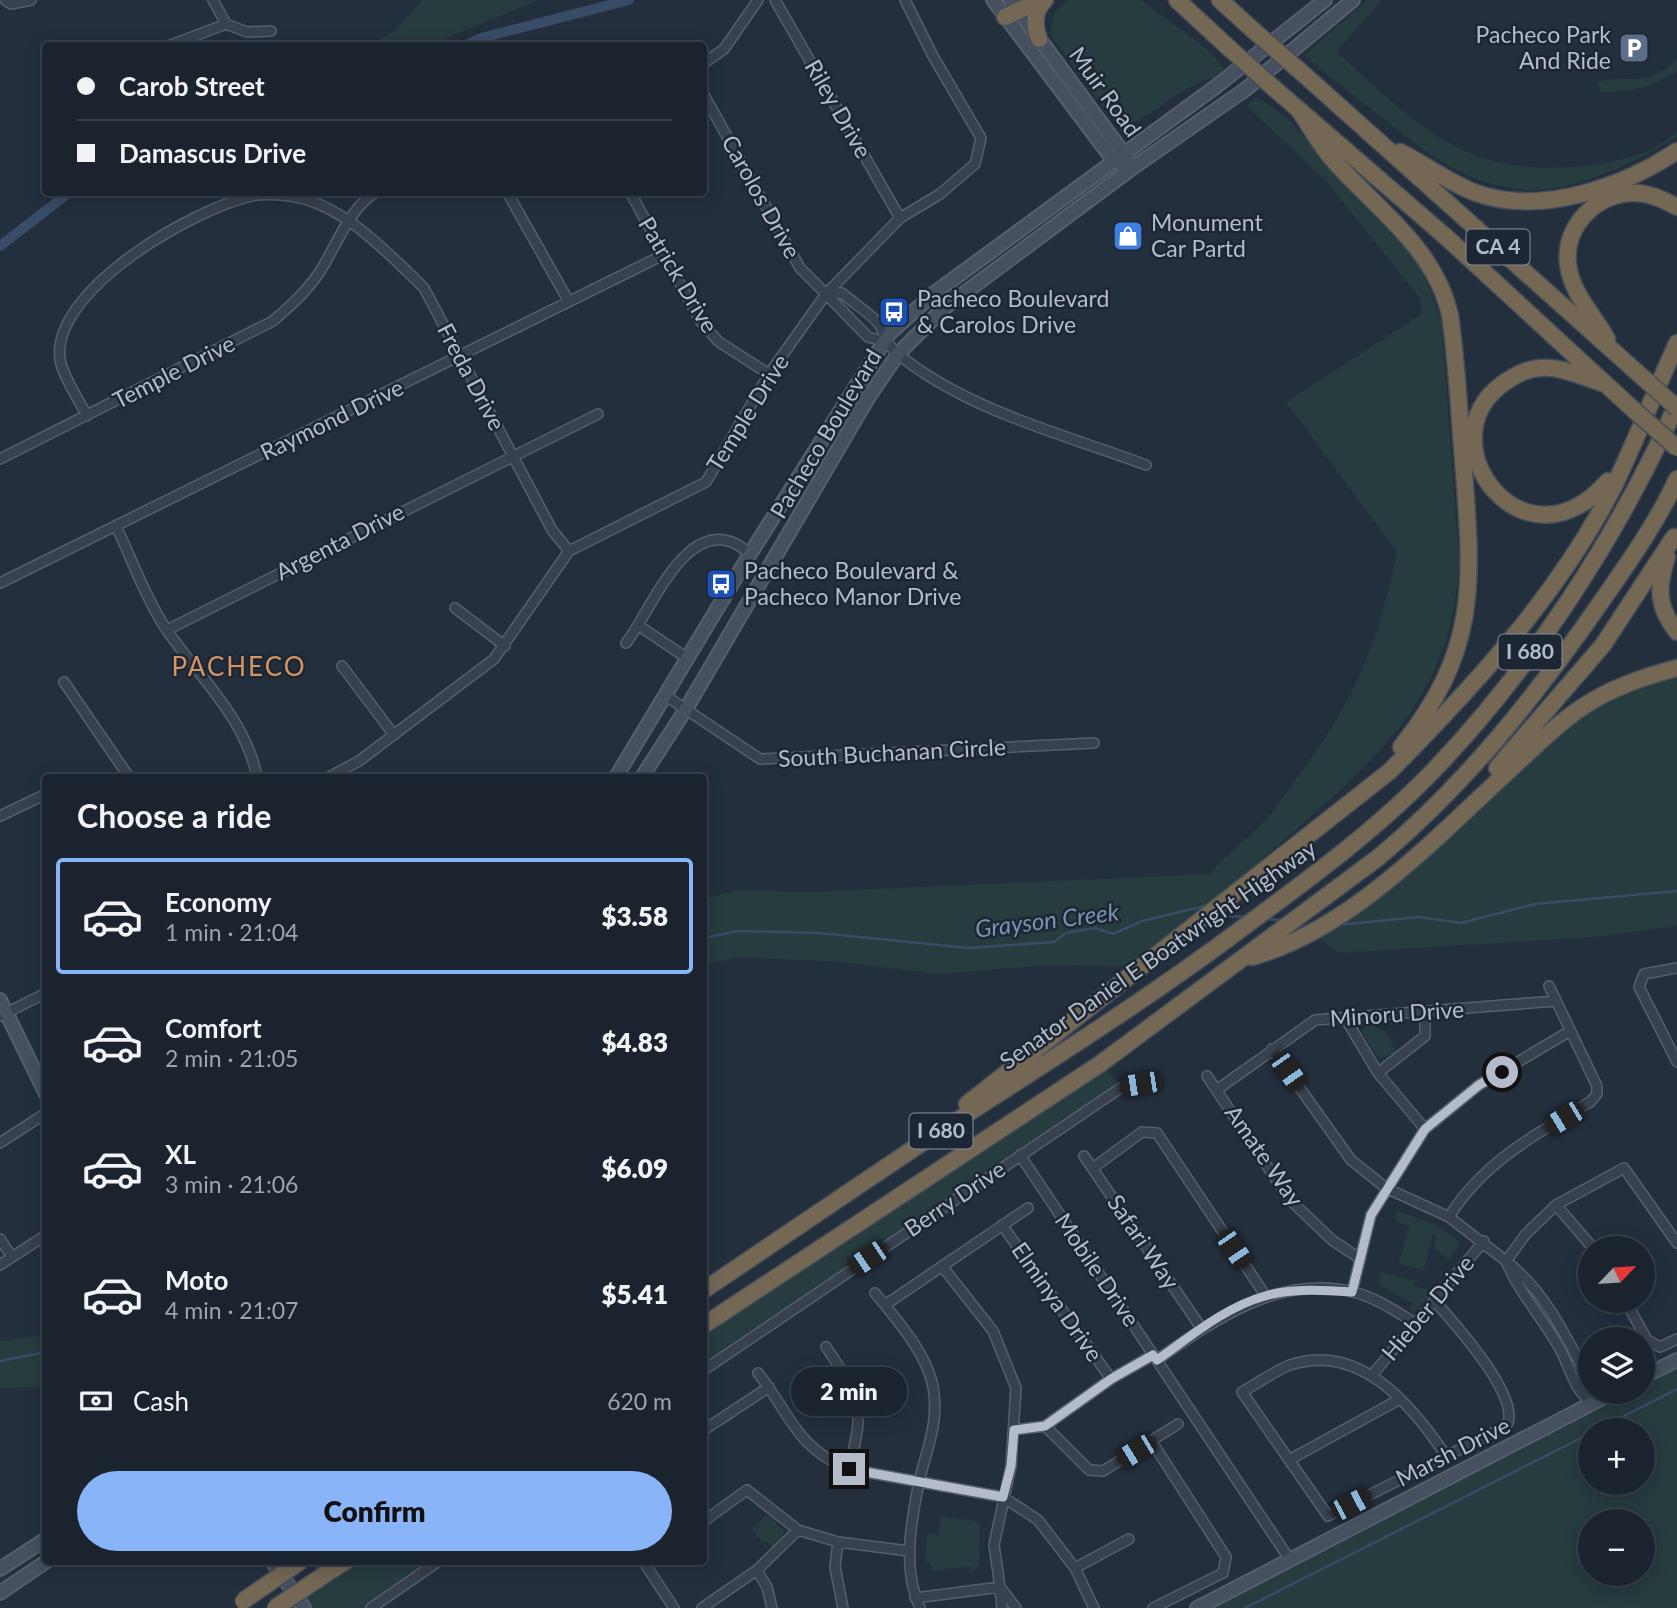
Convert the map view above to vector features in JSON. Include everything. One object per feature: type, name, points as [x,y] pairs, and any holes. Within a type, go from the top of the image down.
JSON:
[{"type":"highway","points":[[1012,9],[1043,0]]},
{"type":"highway","points":[[1039,39],[1035,25],[1043,0]]},
{"type":"highway","points":[[1163,0],[1181,4]]},
{"type":"highway","name":"CA 4","points":[[1220,0],[1677,406]]},
{"type":"highway","name":"CA 4","points":[[1181,4],[1446,237],[1677,448]]},
{"type":"highway","points":[[1299,110],[1328,154],[1421,252],[1446,298],[1453,334],[1470,553],[1464,624],[1458,647],[1437,695],[1395,754],[1344,807]]},
{"type":"highway","points":[[1381,144],[1466,188],[1508,200],[1545,201],[1587,192],[1620,180],[1677,151]]},
{"type":"highway","points":[[1614,351],[1574,289],[1568,265],[1568,247],[1573,232],[1596,204],[1616,194],[1638,193],[1658,197],[1677,207]]},
{"type":"highway","points":[[911,1150],[1004,1073],[1144,967],[1390,771],[1442,718],[1546,595],[1584,538],[1615,483],[1677,343]]},
{"type":"highway","points":[[1606,384],[1552,368],[1533,368],[1514,375],[1497,388],[1475,426],[1474,450],[1478,466],[1493,491],[1517,509],[1542,515],[1561,514],[1581,506],[1595,496],[1626,457]]},
{"type":"highway","name":"Senator Daniel E Boatwright Highway","points":[[707,1288],[911,1150],[1077,1045],[1180,974],[1333,861],[1433,771],[1542,636],[1616,527],[1677,406]]},
{"type":"highway","name":"I 680","points":[[707,1323],[1100,1064],[1243,960],[1421,822],[1491,750],[1550,675],[1619,575],[1677,479]]},
{"type":"highway","points":[[1675,533],[1660,577],[1658,599],[1664,615],[1677,632]]},
{"type":"highway","points":[[1416,856],[1524,740],[1603,645],[1675,533]]},
{"type":"highway","points":[[1243,960],[1284,948],[1348,910],[1416,856],[1583,707],[1618,687],[1677,668]]},
{"type":"highway","points":[[238,1604],[295,1565]]},
{"type":"highway","points":[[275,1608],[340,1565]]},
{"type":"main road","name":"Muir Road","points":[[993,0],[1012,9],[1039,39],[1124,152],[1131,169]]},
{"type":"main road","name":"Pacheco Boulevard","points":[[618,774],[750,554],[884,341],[933,294],[1219,85],[1325,0]]},
{"type":"main road","name":"Pacheco Boulevard","points":[[644,774],[686,709],[868,398],[898,355],[943,309],[1131,169],[1246,89],[1353,0]]},
{"type":"main road","name":"Muir Road","points":[[1012,9],[1113,160],[1131,169]]},
{"type":"main road","points":[[0,1000],[3,1014],[42,1087]]},
{"type":"main road","points":[[1655,1371],[1677,1360]]},
{"type":"main road","name":"Marsh Drive","points":[[1197,1608],[1580,1404]]},
{"type":"main road","points":[[0,1569],[42,1542]]},
{"type":"main road","points":[[0,1593],[42,1564]]},
{"type":"main road","points":[[275,1565],[304,1608]]},
{"type":"street","points":[[5,0],[11,4],[31,0]]},
{"type":"street","points":[[213,0],[226,24],[247,32],[271,31]]},
{"type":"street","points":[[707,61],[724,49],[758,0]]},
{"type":"street","name":"Riley Drive","points":[[775,0],[900,218]]},
{"type":"street","name":"Temple Drive","points":[[335,774],[359,761],[494,659],[569,551],[706,482],[769,374],[826,294],[900,218],[940,194],[975,164],[981,138],[933,56],[905,0]]},
{"type":"street","points":[[179,42],[226,24]]},
{"type":"street","name":"Carolos Drive","points":[[707,100],[800,268],[868,337],[884,341]]},
{"type":"street","name":"Freda Drive","points":[[87,416],[60,359],[65,331],[75,308],[126,259],[164,233],[212,209],[255,196]]},
{"type":"street","name":"Freda Drive","points":[[275,196],[292,197],[325,207],[392,257],[424,288],[552,530],[569,551]]},
{"type":"street","name":"Temple Drive","points":[[0,459],[273,321],[298,299],[318,274],[362,200],[369,196]]},
{"type":"street","points":[[510,196],[568,300]]},
{"type":"street","name":"Patrick Drive","points":[[632,196],[701,322],[719,342],[769,374]]},
{"type":"street","name":"Raymond Drive","points":[[0,583],[663,255]]},
{"type":"street","name":"Carolos Drive","points":[[826,294],[842,293],[879,325],[884,341],[898,355],[948,388],[998,410],[1146,465]]},
{"type":"street","name":"Argenta Drive","points":[[167,630],[598,414]]},
{"type":"street","points":[[116,526],[167,630],[223,703],[253,759],[256,774]]},
{"type":"street","points":[[626,643],[682,556],[713,540],[733,542],[750,554]]},
{"type":"street","points":[[455,608],[505,646]]},
{"type":"street","points":[[639,626],[687,658]]},
{"type":"street","points":[[342,666],[394,735]]},
{"type":"street","points":[[64,682],[127,774]]},
{"type":"street","name":"South Buchanan Circle","points":[[666,696],[760,760],[1094,743]]},
{"type":"street","points":[[0,816],[42,796]]},
{"type":"street","points":[[1677,968],[1649,972],[1641,977],[1639,987],[1677,1062]]},
{"type":"street","points":[[1449,1217],[1476,1182],[1506,1153],[1594,1098],[1597,1086],[1549,986]]},
{"type":"street","points":[[3,1014],[42,995]]},
{"type":"street","name":"Minoru Drive","points":[[1217,1089],[1315,1020],[1556,1001]]},
{"type":"street","points":[[1378,1073],[1425,1036],[1425,1013]]},
{"type":"street","points":[[1345,1018],[1378,1073],[1425,1129]]},
{"type":"street","points":[[1352,1292],[1371,1215],[1425,1129],[1479,1085],[1570,1031]]},
{"type":"street","points":[[1272,1049],[1351,1160],[1386,1188],[1449,1217],[1484,1241],[1528,1278],[1550,1308],[1578,1360]]},
{"type":"street","name":"Amate Way","points":[[1207,1076],[1289,1199],[1332,1240],[1359,1258]]},
{"type":"street","name":"Berry Drive","points":[[707,1368],[1122,1087],[1140,1084]]},
{"type":"street","points":[[0,1143],[42,1115]]},
{"type":"street","points":[[1093,1168],[1142,1132],[1157,1133],[1265,1295]]},
{"type":"street","name":"Mobile Drive","points":[[1020,1154],[1290,1560]]},
{"type":"street","name":"Safari Way","points":[[1084,1156],[1202,1329]]},
{"type":"street","points":[[1506,1261],[1526,1234],[1556,1205],[1624,1168],[1677,1243]]},
{"type":"street","points":[[1556,1205],[1583,1236]]},
{"type":"street","points":[[885,1305],[1028,1208]]},
{"type":"street","name":"Elminya Drive","points":[[1002,1225],[1111,1379]]},
{"type":"street","points":[[0,1265],[42,1238]]},
{"type":"street","points":[[0,1239],[12,1257]]},
{"type":"street","name":"Hieber Drive","points":[[1373,1374],[1484,1241]]},
{"type":"street","points":[[1506,1261],[1515,1283],[1560,1349],[1578,1388]]},
{"type":"street","points":[[942,1266],[993,1331],[1016,1388],[1011,1466],[994,1545],[1002,1608]]},
{"type":"street","points":[[1014,1430],[1045,1426],[1111,1379],[1155,1358],[1265,1295],[1315,1290],[1352,1292],[1385,1305],[1415,1322]]},
{"type":"street","points":[[875,1293],[924,1360],[934,1391],[935,1427],[919,1481],[909,1551],[915,1598],[920,1608]]},
{"type":"street","points":[[1434,1300],[1476,1347],[1510,1417],[1504,1427],[1328,1516],[1242,1392],[1290,1365],[1336,1362],[1373,1374],[1427,1428],[1446,1456]]},
{"type":"street","points":[[1632,1313],[1647,1340],[1660,1347],[1677,1339]]},
{"type":"street","points":[[826,1347],[855,1390],[860,1426],[849,1469]]},
{"type":"street","points":[[758,1373],[806,1444],[825,1460],[849,1469],[1003,1497],[1038,1520],[1075,1568],[1094,1608]]},
{"type":"street","points":[[707,1428],[769,1387]]},
{"type":"street","name":"Hieber Drive","points":[[1289,1460],[1400,1399]]},
{"type":"street","points":[[1045,1426],[1089,1470],[1103,1471],[1178,1424]]},
{"type":"street","points":[[1152,1441],[1226,1556],[1223,1573],[1153,1608]]},
{"type":"street","points":[[707,1519],[747,1490],[798,1530],[838,1542],[909,1551]]},
{"type":"street","points":[[702,1608],[757,1570],[798,1530]]},
{"type":"street","points":[[1075,1568],[1129,1539]]},
{"type":"street","points":[[838,1542],[835,1567],[843,1608]]},
{"type":"street","points":[[371,1608],[433,1565]]},
{"type":"street","points":[[646,1565],[674,1608]]},
{"type":"street","points":[[757,1570],[767,1587],[772,1608]]},
{"type":"street","points":[[915,1598],[1000,1587]]},
{"type":"street","points":[[1000,1587],[1016,1608]]},
{"type":"green space","points":[[422,0],[539,0],[436,42],[375,42],[397,29]]},
{"type":"green space","points":[[1068,0],[1141,0],[1207,49],[1225,69],[1181,92],[1138,121],[1122,127],[1108,115],[1050,34],[1054,13]]},
{"type":"green space","points":[[1368,0],[1382,0],[1336,52],[1420,124],[1438,137],[1477,156],[1516,165],[1561,168],[1584,166],[1627,158],[1653,148],[1677,132],[1677,137],[1621,167],[1558,187],[1517,189],[1496,185],[1458,171],[1424,150],[1304,55]]},
{"type":"green space","points":[[1677,59],[1677,71],[1640,88],[1600,92],[1596,83],[1646,78],[1665,69]]},
{"type":"green space","points":[[1257,97],[1285,116],[1404,244],[1421,266],[1441,320],[1459,558],[1454,608],[1442,652],[1424,691],[1400,726],[1341,790],[1144,967],[1049,965],[939,974],[840,962],[738,957],[707,964],[707,898],[739,890],[807,892],[1210,874],[1268,817],[1334,724],[1349,698],[1372,645],[1397,552],[1286,402],[1422,314],[1419,297],[1326,181],[1247,106]]},
{"type":"green space","points":[[1677,668],[1677,926],[1595,937],[1337,953],[1313,932],[1348,910],[1583,707]]},
{"type":"green space","points":[[1376,1022],[1376,1028],[1385,1031],[1396,1052],[1382,1059],[1376,1055],[1362,1032],[1365,1025]]},
{"type":"green space","points":[[1100,1064],[1122,1087],[707,1368],[707,1323]]},
{"type":"green space","points":[[1395,1210],[1440,1228],[1460,1245],[1449,1260],[1434,1248],[1436,1236],[1433,1234],[1424,1270],[1399,1264],[1409,1226],[1397,1222]]},
{"type":"green space","points":[[1381,1272],[1414,1281],[1414,1286],[1433,1291],[1414,1312],[1409,1309],[1413,1303],[1378,1285]]},
{"type":"green space","points":[[42,1335],[42,1387],[0,1388],[0,1341]]},
{"type":"green space","points":[[1677,1361],[1677,1608],[1197,1608],[1593,1404],[1655,1404],[1655,1372]]},
{"type":"green space","points":[[767,1514],[784,1531],[783,1536],[772,1547],[767,1541],[763,1543],[752,1529]]},
{"type":"green space","points":[[941,1516],[980,1522],[979,1566],[971,1572],[970,1566],[932,1571],[930,1562],[925,1562],[927,1533],[938,1535]]},
{"type":"green space","points":[[340,1565],[433,1565],[371,1608],[275,1608]]},
{"type":"waterway","points":[[473,42],[629,0]]},
{"type":"waterway","points":[[0,246],[65,196]]},
{"type":"waterway","name":"Grayson Creek","points":[[1337,925],[1419,917],[1461,923],[1535,904],[1677,891]]},
{"type":"waterway","name":"Grayson Creek","points":[[707,937],[738,931],[820,933],[969,948],[1054,942],[1066,933],[1095,928],[1113,934],[1142,921],[1213,904]]},
{"type":"waterway","name":"Grayson Creek","points":[[1220,911],[1227,916],[1247,917]]},
{"type":"waterway","name":"Grayson Creek","points":[[1267,919],[1282,920]]},
{"type":"waterway","name":"Grayson Creek","points":[[0,1361],[42,1353]]},
{"type":"waterway","points":[[1620,1418],[1677,1389]]},
{"type":"waterway","points":[[1245,1608],[1578,1440]]},
{"type":"place","name":"Pacheco Park And Ride","points":[[1634,48]]},
{"type":"place","name":"Monument Car Partd","points":[[1128,236]]},
{"type":"place","name":"Pacheco Boulevard & Carolos Drive","points":[[894,312]]},
{"type":"place","name":"Pacheco Boulevard & Pacheco Manor Drive","points":[[721,584]]},
{"type":"district","name":"PACHECO","points":[[239,667]]},
{"type":"route","points":[[849,1469],[1003,1497],[1011,1466],[1014,1430],[1045,1426],[1111,1379],[1153,1355],[1157,1360],[1234,1309],[1265,1295],[1315,1290],[1352,1292],[1371,1215],[1425,1129],[1479,1085],[1502,1072]]}]
